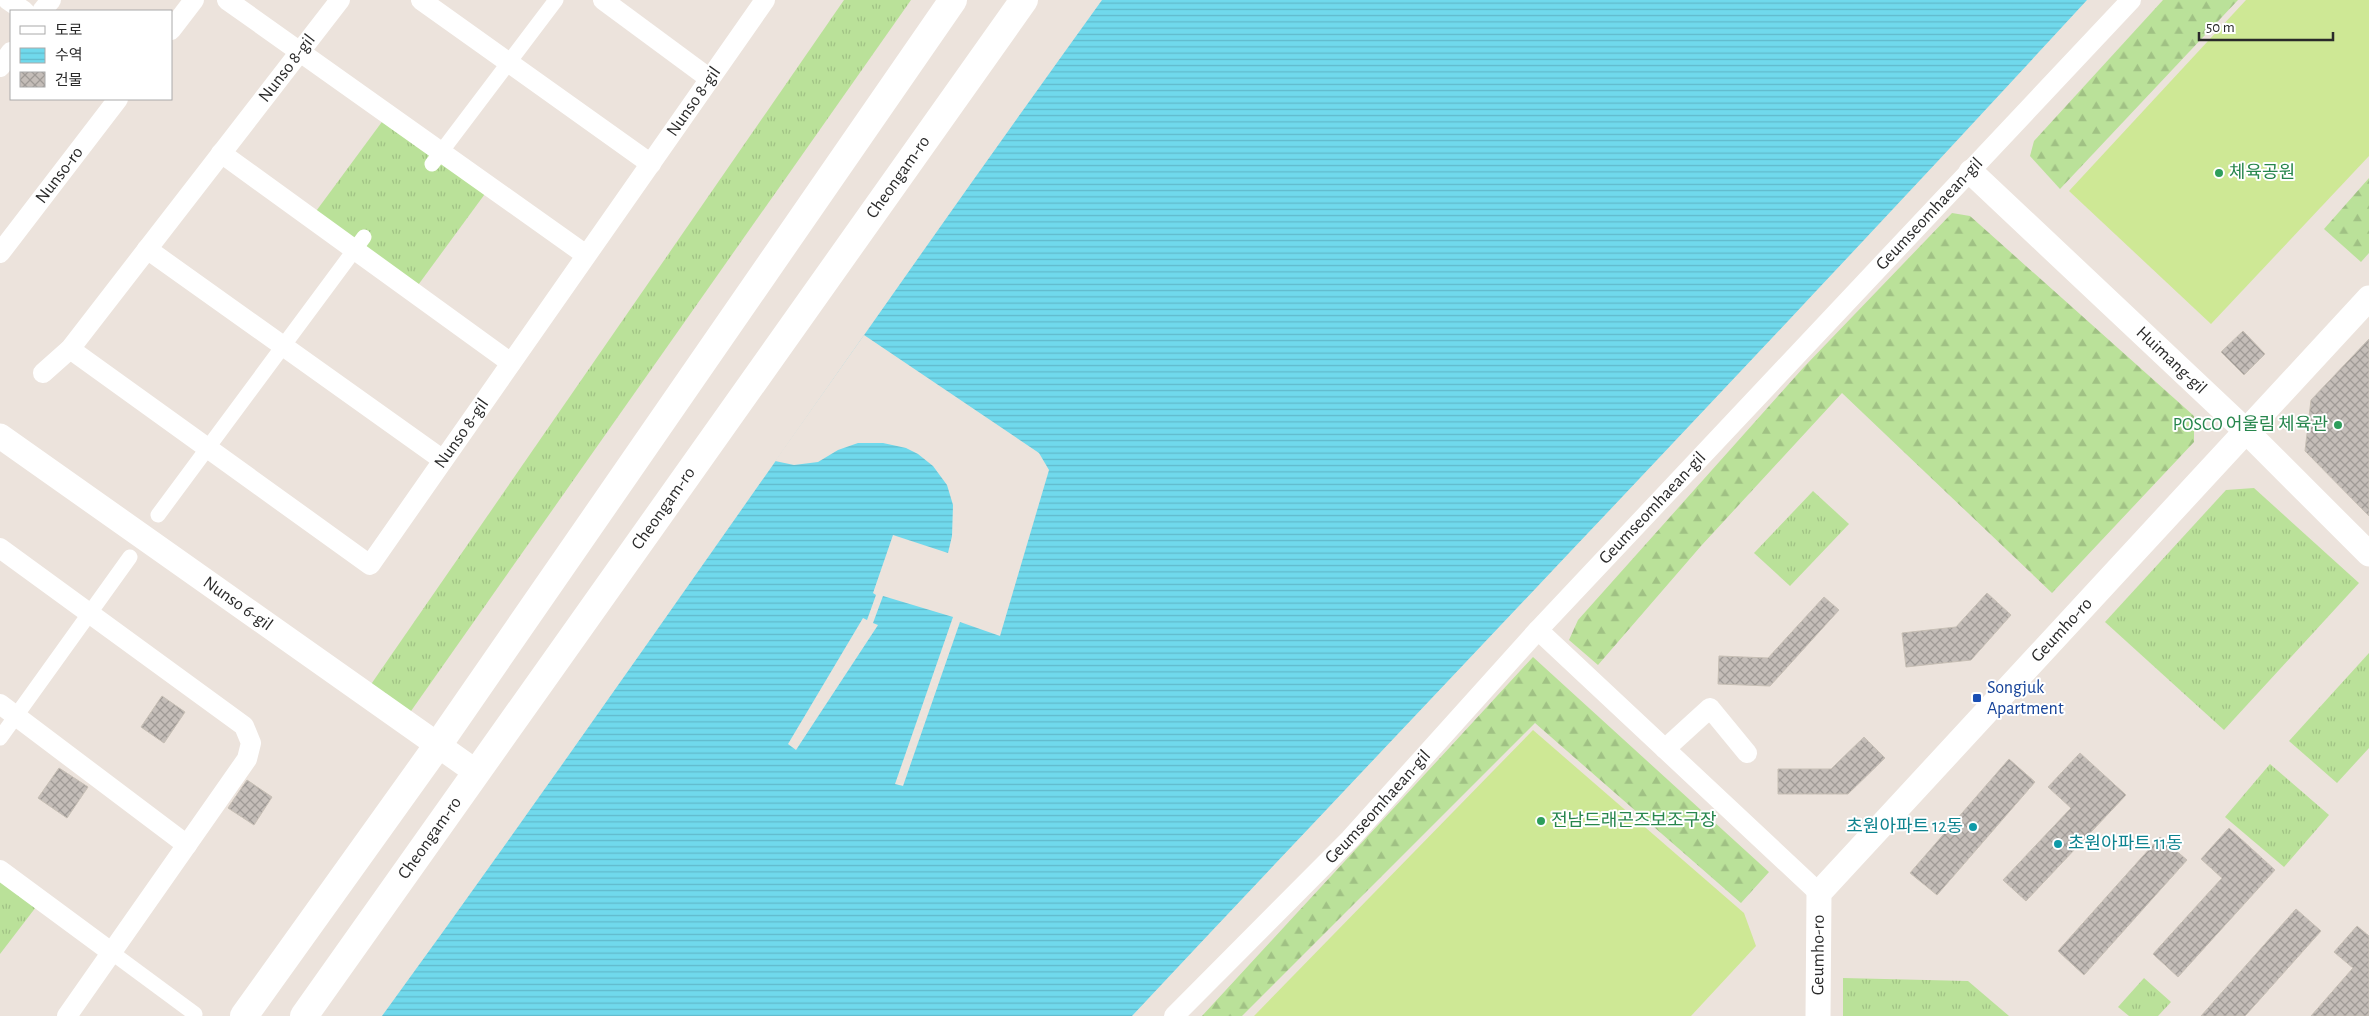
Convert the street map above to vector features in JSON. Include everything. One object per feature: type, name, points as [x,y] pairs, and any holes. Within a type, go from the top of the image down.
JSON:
[{"type":"main road","points":[[244,1016],[438,745],[953,0]]},
{"type":"main road","name":"Cheongam-ro","points":[[304,1016],[1024,0]]},
{"type":"street","points":[[8,0],[23,10]]},
{"type":"street","points":[[43,10],[51,0]]},
{"type":"street","points":[[172,29],[194,0]]},
{"type":"street","points":[[227,0],[300,52],[436,158],[586,256]]},
{"type":"street","name":"Nunso 8-gil","points":[[43,373],[70,349],[340,0]]},
{"type":"street","points":[[421,0],[650,164]]},
{"type":"street","points":[[436,158],[556,0]]},
{"type":"street","points":[[603,0],[710,79]]},
{"type":"street","name":"Nunso 8-gil","points":[[70,349],[370,565],[765,0]]},
{"type":"street","name":"Geumseomhaean-gil","points":[[1174,1016],[1350,839],[1538,630],[2131,0]]},
{"type":"street","points":[[0,67],[10,53]]},
{"type":"street","name":"Nunso-ro","points":[[0,253],[117,100]]},
{"type":"street","points":[[221,154],[359,244],[511,363]]},
{"type":"street","name":"Huimang-gil","points":[[1971,172],[2246,431],[2369,554]]},
{"type":"street","points":[[158,515],[359,244]]},
{"type":"street","points":[[147,249],[443,460]]},
{"type":"street","name":"Geumho-ro","points":[[1818,1016],[1819,893],[2369,298]]},
{"type":"street","name":"Nunso 6-gil","points":[[0,436],[476,772]]},
{"type":"street","points":[[0,548],[244,726],[251,743],[246,759],[67,1016]]},
{"type":"street","points":[[0,738],[8,710],[90,613],[130,557]]},
{"type":"street","points":[[1538,630],[1819,893]]},
{"type":"street","points":[[1665,749],[1710,708],[1747,753]]},
{"type":"street","points":[[8,710],[187,845]]},
{"type":"street","points":[[0,870],[195,1014]]},
{"type":"green space","points":[[844,0],[911,0],[404,721],[365,693]]},
{"type":"green space","points":[[2163,0],[2238,0],[2060,189],[2030,156],[2034,141]]},
{"type":"green space","name":"체육공원","points":[[2246,0],[2369,0],[2369,156],[2211,324],[2069,191]]},
{"type":"green space","points":[[387,115],[490,187],[413,292],[311,218]]},
{"type":"green space","points":[[2369,178],[2369,253],[2361,262],[2324,229]]},
{"type":"green space","points":[[1952,213],[1970,216],[2194,416],[2194,442],[2052,593],[1842,393],[1701,546],[1598,665],[1569,640],[1578,620],[1804,367]]},
{"type":"green space","points":[[2254,488],[2359,583],[2224,730],[2105,622],[2226,490]]},
{"type":"green space","points":[[1813,491],[1849,524],[1790,586],[1754,553]]},
{"type":"green space","points":[[2369,653],[2369,748],[2337,783],[2289,741]]},
{"type":"green space","points":[[1533,657],[1769,872],[1741,903],[1535,723],[1242,1016],[1202,1016]]},
{"type":"green space","name":"전남드래곤즈보조구장","points":[[1533,730],[1744,913],[1756,946],[1691,1016],[1254,1016]]},
{"type":"green space","points":[[2270,764],[2329,815],[2284,867],[2225,817]]},
{"type":"green space","points":[[0,880],[36,907],[0,954]]},
{"type":"green space","points":[[1843,978],[1968,981],[2009,1016],[1843,1016]]},
{"type":"green space","points":[[2144,978],[2171,1002],[2158,1016],[2129,1016],[2118,1007]]},
{"type":"water","points":[[1102,0],[2087,0],[1969,128],[1132,1016],[382,1016],[563,763]]},
{"type":"pier","points":[[864,335],[1039,453],[1049,470],[1000,636],[960,622],[903,786],[895,784],[953,617],[883,596],[873,623],[878,625],[796,750],[788,744],[863,618],[867,620],[876,595],[873,593],[893,535],[948,553],[952,536],[953,505],[947,485],[933,466],[918,454],[906,448],[883,443],[858,443],[838,450],[818,462],[794,465],[775,461]]},
{"type":"building","points":[[2243,331],[2265,354],[2244,375],[2221,352]]},
{"type":"building","name":"POSCO 어울림 체육관","points":[[2369,339],[2369,516],[2305,451],[2311,400]]},
{"type":"building","points":[[1987,593],[2011,615],[1971,660],[1906,667],[1902,633],[1956,627]]},
{"type":"building","points":[[1824,597],[1839,610],[1770,686],[1718,684],[1719,656],[1768,658]]},
{"type":"building","points":[[162,696],[185,712],[164,743],[141,727]]},
{"type":"building","points":[[1864,737],[1885,758],[1848,794],[1778,794],[1778,769],[1831,769]]},
{"type":"building","name":"초원아파트 11동","points":[[2080,753],[2126,795],[2026,901],[2003,880],[2071,808],[2048,787]]},
{"type":"building","name":"초원아파트 12동","points":[[2009,759],[2035,782],[1937,895],[1910,873]]},
{"type":"building","points":[[59,768],[88,787],[67,818],[38,798]]},
{"type":"building","points":[[247,780],[272,797],[254,825],[228,808]]},
{"type":"building","points":[[2229,828],[2275,870],[2178,977],[2153,954],[2222,878],[2201,859]]},
{"type":"building","points":[[2160,837],[2187,860],[2084,975],[2058,951]]},
{"type":"building","points":[[2296,909],[2321,931],[2245,1016],[2201,1016]]},
{"type":"building","points":[[2357,926],[2369,936],[2369,1016],[2311,1016],[2353,968],[2334,952]]},
{"type":"place","name":"체육공원","points":[[2219,173]]},
{"type":"place","name":"POSCO 어울림 체육관","points":[[2338,425]]},
{"type":"place","name":"Songjuk Apartment","points":[[1977,698]]},
{"type":"place","name":"전남드래곤즈보조구장","points":[[1541,821]]},
{"type":"place","name":"초원아파트 12동","points":[[1973,827]]},
{"type":"place","name":"초원아파트 11동","points":[[2058,844]]}]
